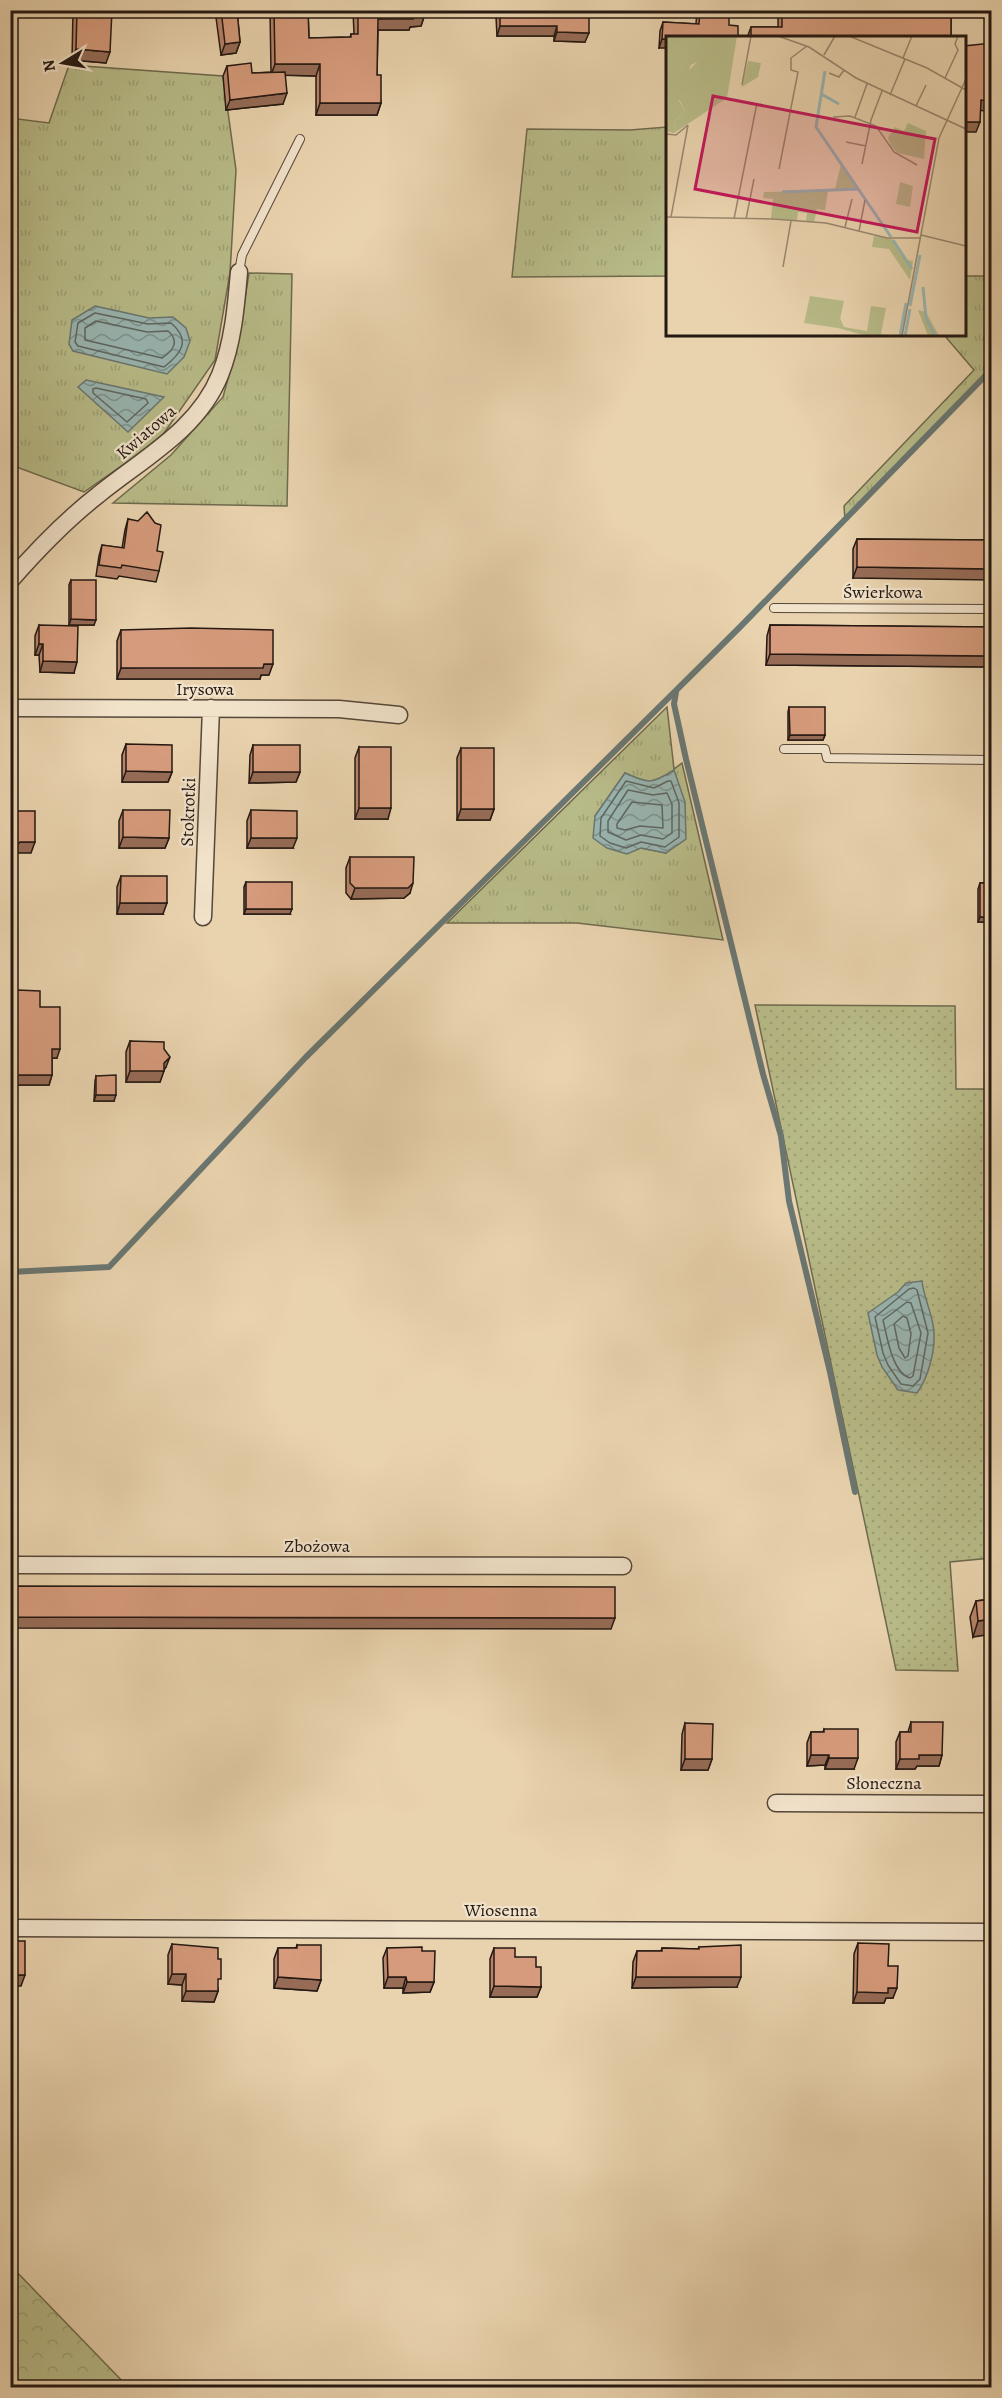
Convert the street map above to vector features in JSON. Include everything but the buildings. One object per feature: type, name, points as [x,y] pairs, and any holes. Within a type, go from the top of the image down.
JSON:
[{"type":"street","name":"Kwiatowa","points":[[10,581],[69,520],[99,494],[168,442],[189,422],[209,396],[220,375],[228,348],[236,308],[239,272]]},
{"type":"street","name":"Irysowa","points":[[10,708],[339,709],[399,715]]},
{"type":"street","name":"Stokrotki","points":[[203,917],[212,708]]},
{"type":"street","name":"Zbożowa","points":[[10,1566],[623,1566]]},
{"type":"street","name":"Słoneczna","points":[[776,1803],[992,1804]]},
{"type":"street","name":"Wiosenna","points":[[10,1928],[992,1932]]},
{"type":"lane","points":[[239,272],[242,255],[300,139]]},
{"type":"lane","name":"Świerkowa","points":[[774,608],[992,609]]},
{"type":"lane","points":[[784,749],[825,748],[827,758],[992,760]]},
{"type":"green space","points":[[69,65],[223,76],[236,170],[230,273],[215,360],[160,439],[84,492],[11,465],[10,118],[49,123]]},
{"type":"green space","points":[[666,127],[666,276],[512,277],[527,129],[630,130]]},
{"type":"green space","points":[[249,273],[292,274],[287,506],[113,503],[171,455],[223,397],[239,339]]},
{"type":"green space","points":[[966,276],[991,276],[991,367],[845,519],[844,506],[974,370],[945,336],[966,336]]},
{"type":"green space","points":[[667,707],[674,769],[682,763],[723,940],[577,923],[447,923]],"holes":[[[625,773],[643,781],[655,782],[666,853],[641,848],[595,816]]]},
{"type":"green space","points":[[755,1005],[955,1006],[956,1089],[991,1089],[991,1558],[950,1562],[958,1671],[896,1670]]},
{"type":"green space","points":[[11,2266],[128,2387],[11,2387]]},
{"type":"water","points":[[95,306],[149,318],[173,317],[186,328],[190,341],[184,357],[167,374],[73,351],[69,344],[72,320]]},
{"type":"water","points":[[86,380],[164,397],[128,432],[78,387]]},
{"type":"water","points":[[674,770],[685,802],[686,839],[666,853],[641,848],[627,854],[607,848],[593,838],[595,816],[625,773],[650,781]]},
{"type":"water","points":[[922,1281],[934,1327],[934,1340],[927,1372],[917,1393],[898,1390],[882,1367],[877,1355],[868,1313],[898,1292],[906,1283]]},
{"type":"waterway","points":[[10,1272],[109,1267],[306,1057],[739,628],[992,369]]},
{"type":"waterway","points":[[676,692],[674,704],[686,759],[763,1074],[781,1136],[789,1201],[830,1372],[855,1492]]}]
